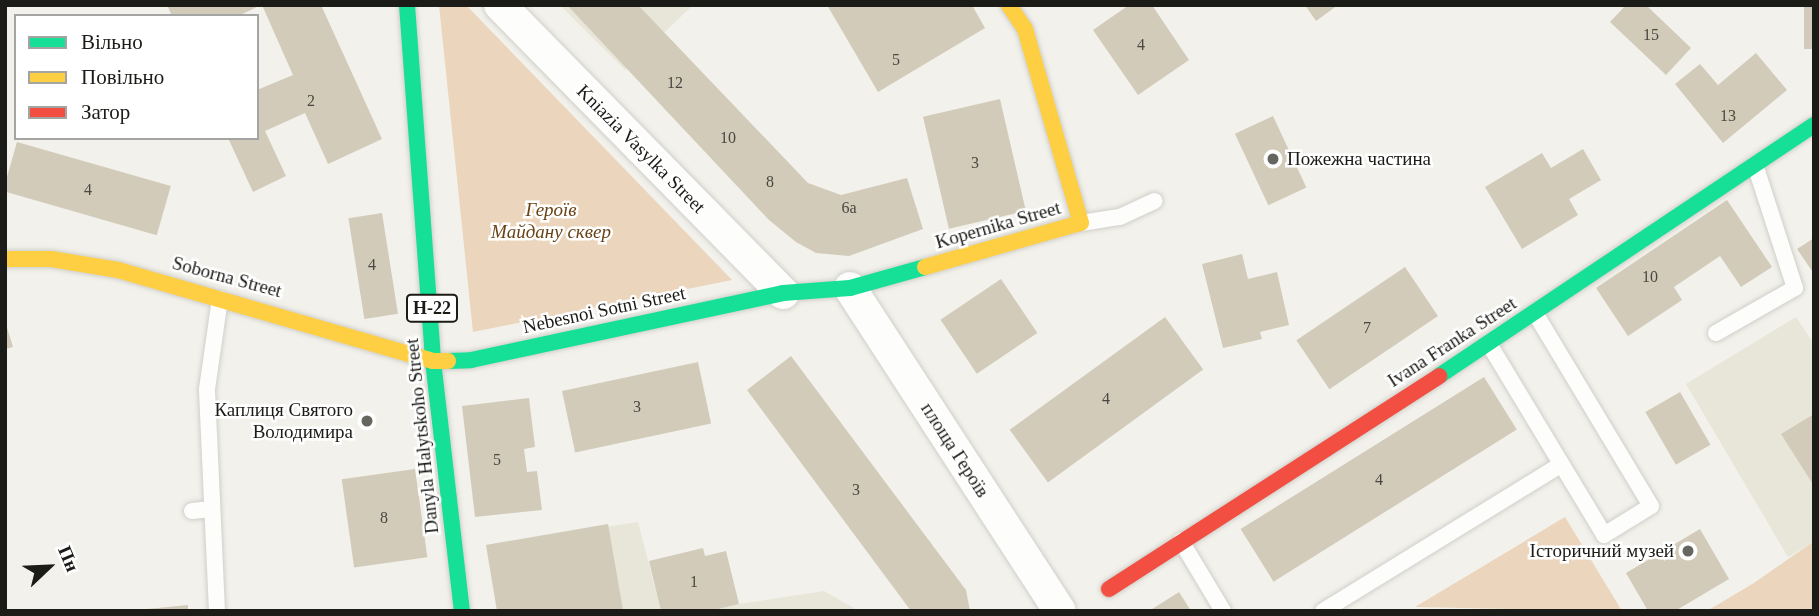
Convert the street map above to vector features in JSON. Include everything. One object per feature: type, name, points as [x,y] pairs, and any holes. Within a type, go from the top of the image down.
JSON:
[{"type":"street","name":"Danyla Halytskoho Street","points":[[407,5],[433,360],[462,611]]},
{"type":"street","name":"Kniazia Vasylka Street","points":[[500,5],[783,293]]},
{"type":"street","name":"Kopernika Street","points":[[783,293],[849,288],[1081,223],[1025,29],[1009,5]]},
{"type":"street","name":"Ivana Franka Street","points":[[1109,589],[1489,344],[1814,125]]},
{"type":"street","name":"Soborna Street","points":[[5,259],[86,263],[221,297],[433,360]]},
{"type":"street","name":"площа Героїв","points":[[849,288],[1060,611]]},
{"type":"street","name":"Nebesnoi Sotni Street","points":[[433,360],[471,360],[783,293]]},
{"type":"lane","points":[[1716,333],[1795,288],[1755,165]]},
{"type":"lane","points":[[1081,223],[1121,217],[1155,201]]},
{"type":"lane","points":[[217,611],[207,389],[221,297]]},
{"type":"lane","points":[[1489,344],[1604,535],[1651,506],[1535,313]]},
{"type":"lane","points":[[1323,611],[1560,465]]},
{"type":"lane","points":[[192,511],[212,509]]},
{"type":"lane","points":[[1181,541],[1223,611]]},
{"type":"shaded area","points":[[560,5],[693,5],[625,70]]},
{"type":"shaded area","points":[[1796,317],[1814,344],[1814,541],[1788,557],[1686,384]]},
{"type":"shaded area","points":[[638,522],[661,611],[497,611],[486,545]]},
{"type":"shaded area","points":[[824,591],[859,611],[710,611],[739,604]]},
{"type":"green space","name":"Героїв Майдану сквер","points":[[439,5],[466,5],[732,280],[473,332]]},
{"type":"green space","points":[[1565,517],[1622,611],[1415,607]]},
{"type":"green space","points":[[1814,541],[1814,611],[1707,611],[1754,583]]},
{"type":"building","points":[[167,5],[261,5],[242,14],[171,14]]},
{"type":"building","points":[[262,5],[321,5],[382,139],[328,164],[305,113],[265,131],[286,176],[253,192],[229,140],[259,140],[259,89],[293,75]]},
{"type":"building","points":[[567,5],[638,5],[808,183],[841,195],[907,178],[923,229],[849,256],[816,253],[796,242],[769,220]]},
{"type":"building","points":[[827,5],[972,5],[985,28],[878,92]]},
{"type":"building","points":[[1129,5],[1152,5],[1189,60],[1138,95],[1093,30]]},
{"type":"building","points":[[1305,5],[1338,5],[1316,21]]},
{"type":"building","points":[[1626,5],[1646,5],[1691,48],[1666,75],[1610,22]]},
{"type":"building","points":[[1804,5],[1814,5],[1814,49],[1804,49]]},
{"type":"building","points":[[1756,53],[1787,90],[1723,143],[1675,84],[1700,64],[1718,85]]},
{"type":"building","points":[[1000,99],[1026,211],[949,229],[923,117]]},
{"type":"building","points":[[1273,116],[1306,188],[1268,205],[1235,134]]},
{"type":"building","points":[[17,142],[171,186],[157,235],[5,192]]},
{"type":"building","points":[[1583,149],[1601,180],[1569,199],[1578,215],[1522,249],[1485,187],[1542,153],[1551,168]]},
{"type":"building","points":[[1727,200],[1772,267],[1741,287],[1720,256],[1674,287],[1682,300],[1628,336],[1596,288]]},
{"type":"building","points":[[382,213],[398,314],[364,319],[348,218]]},
{"type":"building","points":[[1814,238],[1814,274],[1797,249]]},
{"type":"building","points":[[1242,254],[1248,279],[1277,272],[1289,325],[1260,332],[1262,339],[1223,348],[1202,264]]},
{"type":"building","points":[[1405,267],[1438,316],[1329,389],[1296,340]]},
{"type":"building","points":[[1001,279],[1037,333],[977,374],[940,320]]},
{"type":"building","points":[[1165,317],[1203,370],[1048,482],[1010,430]]},
{"type":"building","points":[[5,321],[13,347],[5,349]]},
{"type":"building","points":[[791,356],[966,590],[970,611],[911,611],[747,390]]},
{"type":"building","points":[[698,362],[711,424],[575,453],[562,391]]},
{"type":"building","points":[[1484,377],[1517,430],[1273,582],[1241,529]]},
{"type":"building","points":[[1680,392],[1710,445],[1676,465],[1645,412]]},
{"type":"building","points":[[529,398],[535,447],[524,449],[527,472],[537,471],[542,510],[475,517],[462,406]]},
{"type":"building","points":[[1814,414],[1814,486],[1781,434]]},
{"type":"building","points":[[415,469],[427,557],[354,567],[342,479]]},
{"type":"building","points":[[608,524],[623,610],[497,611],[486,545]]},
{"type":"building","name":"Історичний музей","points":[[1700,529],[1729,579],[1675,611],[1648,611],[1626,573]]},
{"type":"building","points":[[703,548],[705,556],[726,551],[739,604],[710,611],[661,611],[649,561]]},
{"type":"building","points":[[1179,592],[1191,611],[1149,611]]},
{"type":"building","points":[[188,605],[188,611],[147,609]]},
{"type":"traffic: fast","points":[[407,5],[433,361],[462,611]]},
{"type":"traffic: fast","points":[[1439,376],[1814,125]]},
{"type":"traffic: fast","points":[[448,361],[471,360],[783,293],[850,288],[925,267]]},
{"type":"traffic: slow","points":[[925,267],[1081,223],[1025,29],[1009,5]]},
{"type":"traffic: slow","points":[[5,259],[51,259],[118,270],[433,361],[448,361]]},
{"type":"traffic: jam","points":[[1109,589],[1439,376]]},
{"type":"place","name":"Пожежна частина","points":[[1273,159]]},
{"type":"place","name":"Каплиця Святого Володимира","points":[[367,421]]},
{"type":"place","name":"Історичний музей","points":[[1688,551]]}]
